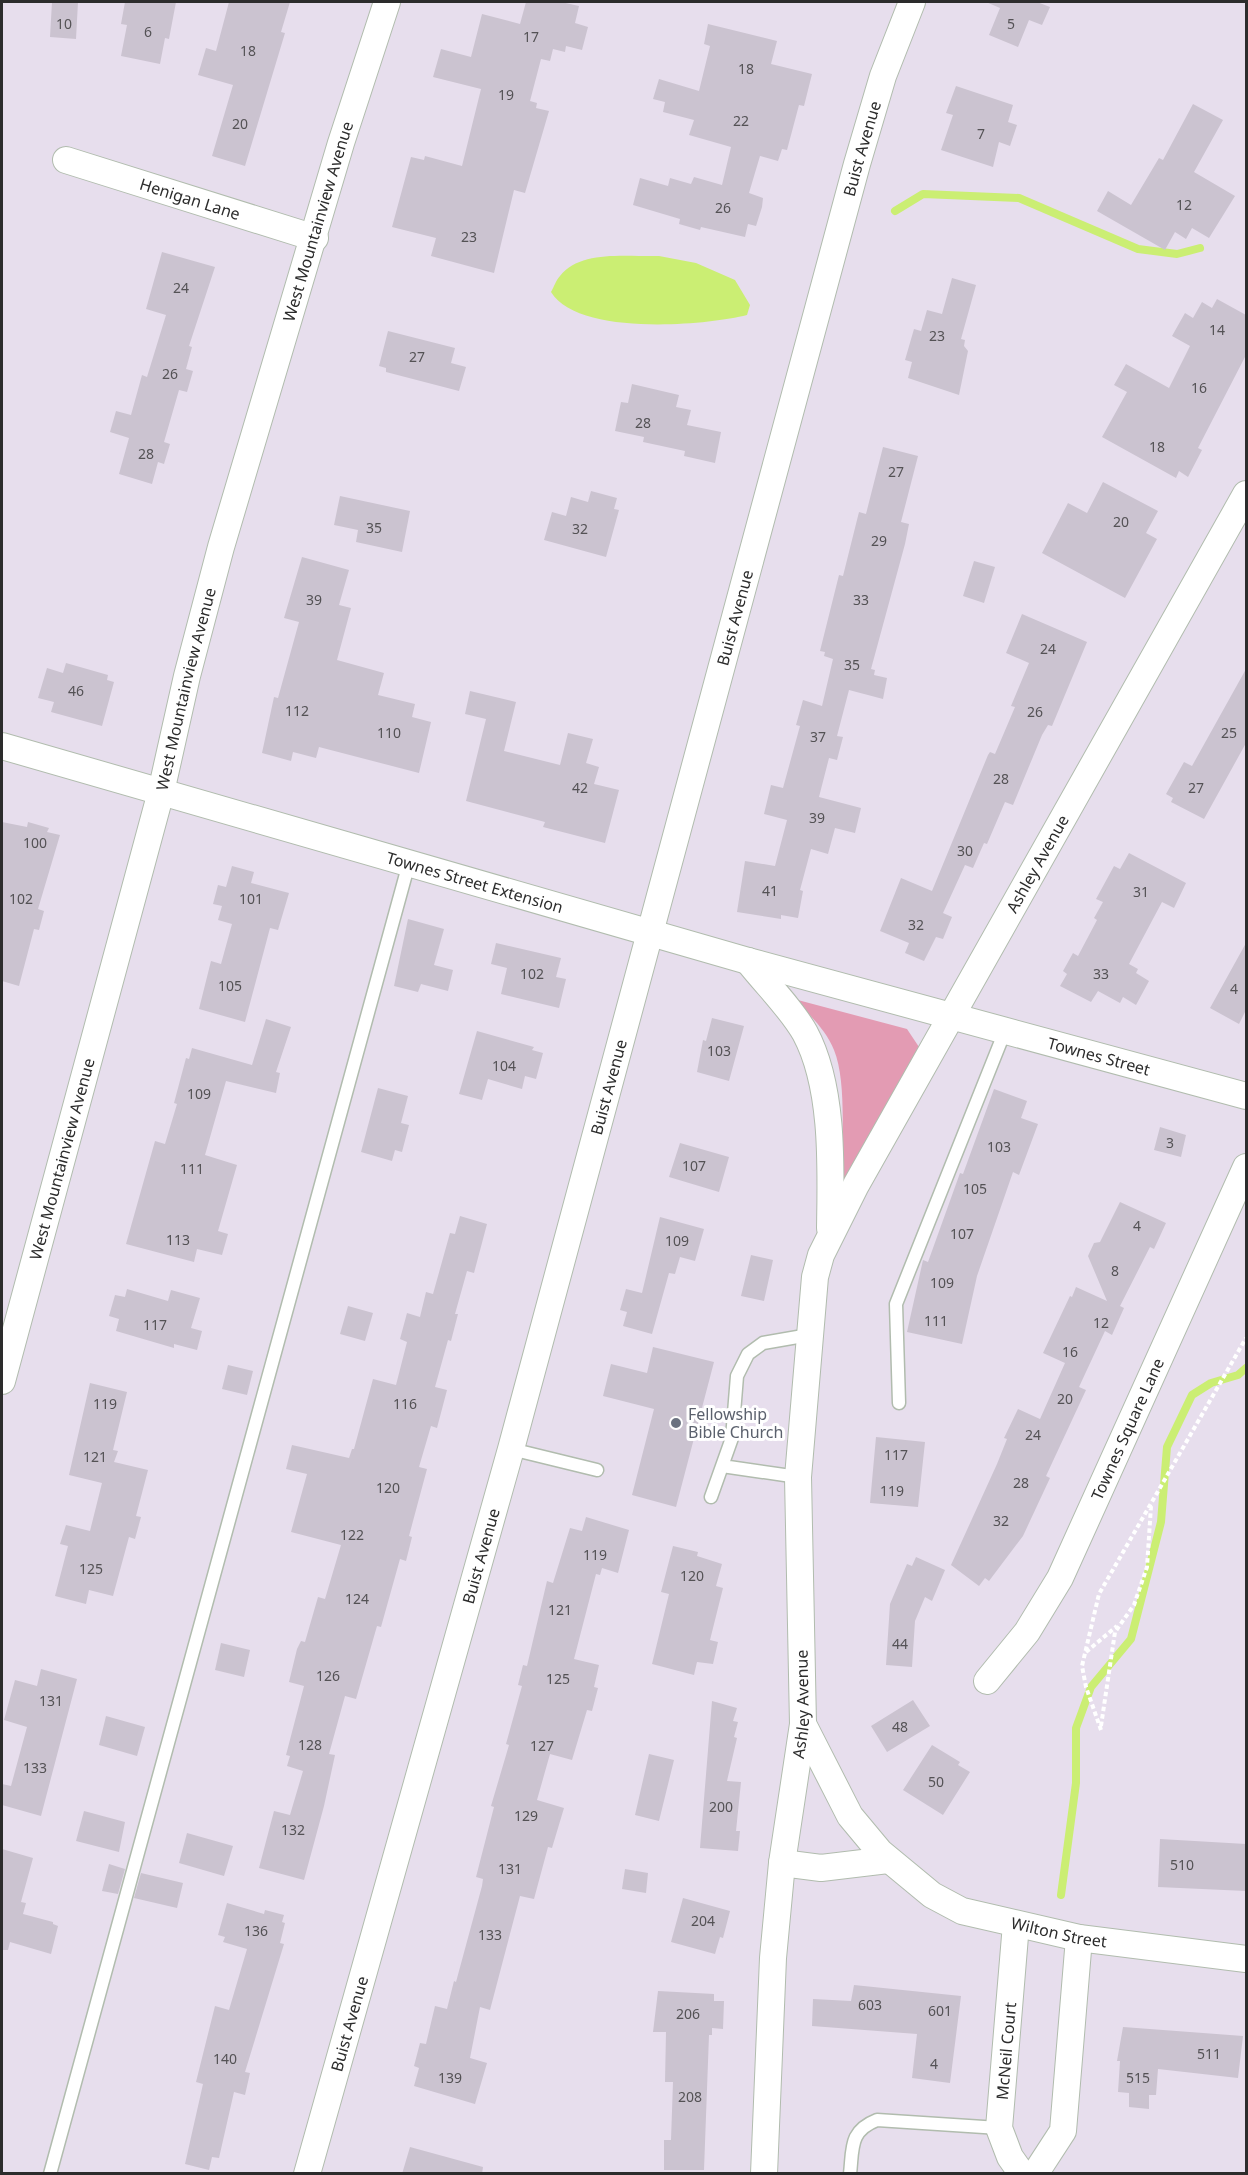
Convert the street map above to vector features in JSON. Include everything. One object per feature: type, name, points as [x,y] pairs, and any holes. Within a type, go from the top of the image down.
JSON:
[{"type":"street","name":"West Mountainview Avenue","points":[[2,1382],[161,792],[187,676],[221,547],[315,238],[341,143],[387,2]]},
{"type":"street","name":"Buist Avenue","points":[[307,2174],[511,1449],[652,932],[856,164],[883,76],[912,2]]},
{"type":"street","name":"Henigan Lane","points":[[66,160],[315,238]]},
{"type":"street","name":"Ashley Avenue","points":[[764,2174],[773,1958],[782,1863],[803,1724],[798,1477],[815,1277],[830,1235],[950,1017],[1246,494]]},
{"type":"street","name":"Townes Street Extension","points":[[2,746],[950,1017]]},
{"type":"street","name":"Ashley Avenue","points":[[748,961],[804,1031],[820,1071],[831,1175],[830,1235]]},
{"type":"street","name":"Townes Street","points":[[950,1017],[1246,1096]]},
{"type":"street","name":"Townes Square Lane","points":[[987,1681],[1027,1632],[1060,1578],[1246,1167]]},
{"type":"street","name":"Wilton Street","points":[[803,1724],[850,1816],[888,1860],[932,1895],[962,1911],[1079,1938],[1246,1959]]},
{"type":"street","points":[[782,1863],[821,1868],[888,1860]]},
{"type":"street","name":"McNeil Court","points":[[1016,1924],[999,2128],[1010,2157],[1022,2174]]},
{"type":"street","points":[[1035,2174],[1063,2131],[1079,1938]]},
{"type":"lane","points":[[50,2174],[409,863]]},
{"type":"lane","points":[[899,1402],[896,1304],[1005,1031]]},
{"type":"lane","points":[[711,1497],[732,1438],[737,1376],[748,1354],[763,1343],[809,1335]]},
{"type":"lane","points":[[511,1449],[597,1470]]},
{"type":"lane","points":[[722,1466],[798,1477]]},
{"type":"lane","points":[[850,2174],[854,2137],[864,2125],[877,2120],[999,2128]]},
{"type":"path","points":[[1151,1502],[1147,1567],[1134,1605],[1115,1632],[1101,1730],[1086,1687],[1082,1666],[1099,1594],[1151,1502],[1246,1338]]},
{"type":"path","points":[[1086,1653],[1120,1624]]},
{"type":"shaded area","points":[[659,256],[696,263],[735,280],[750,305],[747,315],[673,324],[613,322],[587,316],[565,306],[551,292],[560,276],[569,267],[592,258]]},
{"type":"shaded area","points":[[794,999],[907,1029],[921,1050],[841,1191],[842,1100],[838,1064],[834,1050],[826,1036]]},
{"type":"building","points":[[52,2],[78,2],[76,39],[50,37]]},
{"type":"building","points":[[125,2],[176,2],[169,39],[165,38],[160,64],[121,56],[127,25],[121,24]]},
{"type":"building","points":[[229,2],[290,2],[281,32],[285,33],[245,166],[212,156],[233,85],[198,75],[206,48],[216,51]]},
{"type":"building","points":[[526,2],[561,2],[579,6],[575,23],[588,27],[582,50],[566,46],[565,52],[553,49],[550,61],[541,59],[530,101],[537,103],[536,108],[549,111],[525,193],[514,190],[494,273],[431,256],[436,238],[392,227],[411,157],[424,160],[425,156],[462,166],[481,89],[433,77],[441,49],[471,57],[482,14],[520,24]]},
{"type":"building","points":[[986,2],[1037,2],[1050,7],[1042,25],[1029,20],[1018,47],[989,35],[1000,8]]},
{"type":"building","points":[[708,24],[777,41],[771,64],[812,74],[804,106],[799,105],[787,150],[782,149],[778,161],[760,156],[749,193],[763,198],[762,207],[756,226],[748,224],[745,237],[701,227],[700,230],[679,224],[680,219],[633,205],[640,178],[668,186],[670,178],[691,184],[694,177],[722,185],[731,147],[689,135],[694,120],[663,112],[665,102],[653,99],[659,79],[699,91],[710,46],[704,44]]},
{"type":"building","points":[[956,86],[1013,105],[1008,122],[1017,125],[1010,146],[999,142],[993,167],[941,150],[953,115],[946,113]]},
{"type":"building","points":[[1193,104],[1223,120],[1194,172],[1235,196],[1209,238],[1192,228],[1186,239],[1175,232],[1165,250],[1097,211],[1108,191],[1131,205],[1159,158],[1163,160]]},
{"type":"building","points":[[162,252],[215,267],[189,346],[192,347],[186,369],[193,371],[187,392],[179,390],[164,442],[170,444],[164,464],[158,462],[152,484],[119,474],[129,438],[110,432],[116,411],[131,415],[142,375],[147,377],[166,315],[146,309]]},
{"type":"building","points":[[952,278],[976,285],[961,339],[965,340],[964,346],[968,351],[959,395],[908,378],[912,362],[905,360],[914,329],[921,331],[927,310],[942,314]]},
{"type":"building","points":[[1217,299],[1246,315],[1246,355],[1198,448],[1202,450],[1188,477],[1179,471],[1176,478],[1102,437],[1127,392],[1114,385],[1126,364],[1169,388],[1190,346],[1172,336],[1185,313],[1193,318],[1202,302],[1212,308]]},
{"type":"building","points":[[388,331],[455,348],[451,363],[466,367],[459,391],[386,372],[386,368],[379,366]]},
{"type":"building","points":[[632,384],[679,395],[676,407],[691,410],[687,425],[721,432],[715,463],[684,456],[685,451],[643,442],[644,437],[615,431],[621,402],[628,403]]},
{"type":"building","points":[[883,447],[918,456],[901,522],[909,524],[905,544],[871,669],[875,670],[874,675],[887,678],[883,699],[849,690],[837,736],[843,737],[837,760],[829,758],[819,797],[861,808],[855,833],[835,828],[828,854],[811,849],[800,890],[803,891],[798,918],[781,915],[781,919],[737,912],[745,861],[775,866],[787,820],[764,814],[771,785],[783,788],[800,726],[796,725],[803,700],[822,706],[833,659],[824,656],[825,652],[820,651],[839,575],[843,576],[859,512],[866,514]]},
{"type":"building","points":[[1103,482],[1158,511],[1146,533],[1157,539],[1125,598],[1042,553],[1068,503],[1087,513]]},
{"type":"building","points":[[591,491],[617,498],[614,509],[619,510],[606,557],[544,540],[552,512],[566,516],[571,497],[588,502]]},
{"type":"building","points":[[340,496],[410,511],[402,552],[356,542],[358,530],[334,525]]},
{"type":"building","points":[[302,557],[349,570],[339,605],[351,608],[337,660],[384,673],[378,695],[415,704],[412,717],[431,722],[419,773],[319,747],[316,758],[293,752],[291,761],[262,753],[274,697],[278,698],[299,622],[284,618]]},
{"type":"building","points":[[974,561],[995,567],[984,603],[963,596]]},
{"type":"building","points":[[1022,614],[1087,642],[1052,726],[1048,725],[1042,735],[1013,805],[1005,802],[987,844],[984,843],[973,868],[965,865],[943,913],[952,917],[943,939],[936,937],[924,961],[905,953],[909,943],[880,931],[901,878],[932,891],[988,755],[990,752],[995,754],[1015,707],[1011,706],[1029,663],[1006,653]]},
{"type":"building","points":[[66,663],[108,675],[107,680],[114,682],[102,726],[51,712],[54,702],[38,698],[47,668],[63,673]]},
{"type":"building","points":[[1246,669],[1246,743],[1204,819],[1171,802],[1173,798],[1166,794],[1184,762],[1192,766]]},
{"type":"building","points":[[470,691],[516,702],[504,751],[560,765],[568,733],[593,739],[586,763],[599,767],[594,784],[619,790],[605,843],[543,827],[545,822],[466,801],[486,719],[465,714]]},
{"type":"building","points":[[2,822],[27,827],[28,822],[49,828],[47,832],[60,835],[38,909],[44,911],[39,930],[34,929],[19,986],[2,981]]},
{"type":"building","points":[[1129,853],[1186,883],[1174,908],[1162,902],[1129,964],[1138,969],[1136,973],[1149,981],[1136,1005],[1123,997],[1120,1003],[1098,991],[1091,1002],[1060,986],[1067,974],[1063,971],[1073,953],[1078,956],[1097,920],[1094,918],[1103,902],[1096,899],[1114,866],[1120,869]]},
{"type":"building","points":[[232,866],[254,872],[251,883],[289,893],[278,930],[270,928],[245,1022],[199,1009],[211,961],[221,964],[232,924],[218,920],[222,906],[213,904],[218,885],[226,887]]},
{"type":"building","points":[[408,919],[444,929],[434,965],[453,970],[448,991],[421,984],[418,992],[394,986]]},
{"type":"building","points":[[496,943],[561,958],[556,977],[566,979],[559,1008],[501,994],[507,968],[491,964]]},
{"type":"building","points":[[1246,943],[1246,1010],[1239,1024],[1210,1008]]},
{"type":"building","points":[[712,1018],[744,1026],[729,1081],[697,1072],[703,1040],[706,1041]]},
{"type":"building","points":[[266,1019],[291,1027],[276,1072],[280,1073],[276,1093],[226,1081],[205,1155],[237,1165],[218,1231],[228,1234],[222,1255],[197,1249],[194,1262],[126,1244],[155,1141],[165,1144],[177,1104],[174,1103],[186,1058],[189,1059],[192,1048],[252,1065]]},
{"type":"building","points":[[477,1031],[534,1047],[532,1050],[543,1053],[536,1079],[525,1076],[522,1089],[488,1079],[482,1100],[459,1094]]},
{"type":"building","points":[[378,1088],[408,1096],[401,1123],[409,1125],[402,1152],[395,1150],[392,1161],[361,1152]]},
{"type":"building","points":[[994,1089],[1027,1101],[1021,1118],[1038,1124],[1019,1175],[1013,1172],[977,1276],[962,1344],[907,1332],[923,1260],[928,1262],[960,1173],[963,1174]]},
{"type":"building","points":[[1160,1127],[1186,1135],[1181,1157],[1154,1150]]},
{"type":"building","points":[[680,1143],[729,1157],[719,1192],[669,1177]]},
{"type":"building","points":[[1120,1202],[1166,1223],[1154,1249],[1150,1247],[1120,1306],[1124,1308],[1112,1335],[1105,1331],[1079,1387],[1086,1390],[1046,1476],[1050,1478],[1023,1536],[989,1581],[985,1578],[979,1586],[951,1565],[997,1464],[1007,1439],[1004,1438],[1018,1409],[1040,1419],[1065,1363],[1043,1353],[1070,1296],[1072,1297],[1076,1287],[1107,1301],[1088,1256],[1094,1243],[1100,1242]]},
{"type":"building","points":[[460,1216],[487,1224],[474,1273],[467,1271],[455,1314],[458,1314],[451,1341],[448,1340],[435,1387],[447,1390],[437,1428],[431,1426],[419,1467],[427,1469],[409,1536],[412,1537],[406,1561],[400,1559],[381,1627],[377,1626],[356,1699],[345,1696],[329,1754],[335,1755],[324,1806],[304,1880],[259,1868],[274,1811],[290,1815],[303,1771],[287,1766],[290,1756],[286,1755],[304,1686],[289,1682],[297,1649],[301,1641],[305,1642],[318,1597],[325,1599],[341,1545],[291,1532],[307,1474],[286,1469],[292,1445],[349,1458],[354,1449],[373,1379],[396,1385],[407,1342],[400,1339],[407,1313],[420,1317],[426,1292],[433,1294],[450,1233],[455,1234]]},
{"type":"building","points":[[660,1217],[704,1229],[695,1261],[680,1257],[675,1274],[669,1273],[652,1334],[623,1326],[627,1312],[620,1310],[626,1289],[642,1293]]},
{"type":"building","points":[[751,1255],[773,1260],[764,1301],[741,1296]]},
{"type":"building","points":[[127,1289],[168,1301],[171,1290],[200,1298],[191,1328],[202,1331],[197,1350],[174,1344],[174,1348],[116,1331],[119,1319],[109,1316],[115,1295],[125,1297]]},
{"type":"building","points":[[348,1306],[373,1313],[365,1341],[340,1334]]},
{"type":"building","name":"Fellowship Bible Church","points":[[653,1347],[714,1362],[676,1507],[632,1495],[654,1409],[603,1396],[611,1364],[647,1373]]},
{"type":"building","points":[[228,1365],[253,1371],[247,1395],[222,1389]]},
{"type":"building","points":[[90,1383],[127,1392],[113,1450],[118,1451],[114,1462],[148,1470],[136,1516],[141,1517],[135,1539],[129,1537],[113,1596],[89,1590],[86,1604],[55,1596],[68,1546],[60,1544],[66,1525],[90,1531],[102,1483],[69,1475]]},
{"type":"building","points":[[876,1437],[925,1442],[918,1507],[870,1503]]},
{"type":"building","points":[[586,1517],[629,1530],[618,1573],[602,1568],[600,1575],[596,1574],[574,1659],[599,1665],[594,1687],[598,1688],[592,1711],[587,1710],[572,1760],[550,1754],[537,1800],[564,1808],[552,1848],[548,1847],[534,1899],[520,1896],[490,2010],[480,2007],[470,2058],[487,2063],[475,2104],[414,2086],[419,2068],[414,2066],[420,2043],[426,2044],[435,2006],[447,2009],[454,1981],[456,1982],[482,1886],[483,1879],[476,1877],[494,1807],[491,1806],[509,1745],[506,1744],[522,1686],[518,1685],[523,1665],[527,1666],[547,1581],[553,1583],[570,1528],[582,1531]]},
{"type":"building","points":[[673,1546],[698,1552],[697,1556],[722,1564],[716,1586],[723,1588],[710,1640],[718,1642],[713,1664],[697,1662],[694,1675],[652,1664],[669,1594],[661,1592]]},
{"type":"building","points":[[916,1557],[945,1570],[932,1601],[925,1597],[915,1621],[912,1667],[886,1665],[890,1604],[907,1564],[912,1566]]},
{"type":"building","points":[[221,1643],[250,1650],[244,1677],[215,1670]]},
{"type":"building","points":[[41,1669],[77,1679],[41,1816],[2,1805],[2,1784],[11,1786],[27,1727],[4,1720],[15,1680],[37,1686]]},
{"type":"building","points":[[913,1700],[930,1726],[887,1752],[871,1726]]},
{"type":"building","points":[[712,1701],[737,1708],[733,1721],[738,1722],[734,1737],[737,1738],[727,1781],[741,1782],[736,1831],[740,1831],[738,1851],[700,1848]]},
{"type":"building","points":[[106,1716],[145,1727],[137,1756],[99,1745]]},
{"type":"building","points":[[932,1745],[960,1762],[958,1765],[970,1772],[943,1815],[903,1790]]},
{"type":"building","points":[[649,1754],[674,1760],[659,1821],[635,1815]]},
{"type":"building","points":[[84,1811],[125,1822],[119,1852],[76,1841]]},
{"type":"building","points":[[187,1833],[233,1846],[224,1876],[179,1863]]},
{"type":"building","points":[[1160,1839],[1246,1844],[1246,1891],[1158,1887]]},
{"type":"building","points":[[2,1849],[33,1858],[21,1902],[26,1903],[23,1914],[53,1922],[58,1926],[51,1954],[10,1942],[8,1950],[2,1950]]},
{"type":"building","points":[[109,1864],[125,1869],[118,1894],[102,1891]]},
{"type":"building","points":[[625,1869],[648,1873],[646,1893],[622,1889]]},
{"type":"building","points":[[141,1873],[183,1883],[177,1908],[134,1898]]},
{"type":"building","points":[[683,1898],[730,1911],[723,1938],[720,1937],[715,1954],[671,1942]]},
{"type":"building","points":[[227,1903],[264,1914],[265,1910],[284,1915],[282,1922],[285,1923],[280,1943],[284,1944],[245,2072],[250,2073],[245,2095],[234,2092],[219,2158],[212,2157],[209,2170],[185,2164],[203,2084],[196,2082],[215,2006],[229,2010],[247,1949],[223,1942],[225,1937],[218,1935]]},
{"type":"building","points":[[854,1985],[961,1996],[950,2083],[912,2078],[917,2034],[812,2026],[813,1999],[851,2001]]},
{"type":"building","points":[[658,1991],[714,1994],[714,2001],[724,2001],[723,2029],[712,2028],[712,2035],[709,2035],[704,2170],[664,2170],[664,2140],[671,2140],[673,2082],[665,2082],[666,2032],[653,2032]]},
{"type":"building","points":[[1123,2027],[1243,2036],[1238,2078],[1158,2069],[1156,2095],[1149,2095],[1149,2109],[1129,2107],[1129,2093],[1118,2092],[1120,2061],[1117,2061]]},
{"type":"building","points":[[410,2147],[483,2167],[482,2174],[402,2174]]},
{"type":"waterway","points":[[895,211],[923,194],[1019,198],[1138,249],[1177,254],[1200,248]]},
{"type":"waterway","points":[[1061,1895],[1076,1783],[1076,1728],[1091,1687],[1131,1639],[1161,1522],[1167,1447],[1192,1395],[1211,1383],[1238,1375],[1246,1368]]},
{"type":"place","name":"Fellowship Bible Church","points":[[676,1423]]}]
